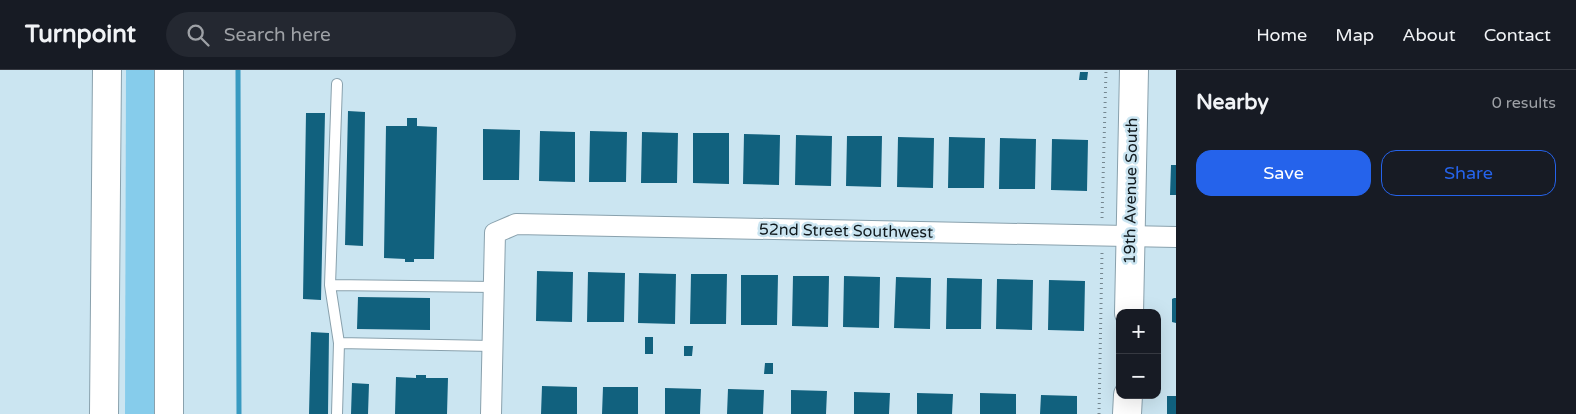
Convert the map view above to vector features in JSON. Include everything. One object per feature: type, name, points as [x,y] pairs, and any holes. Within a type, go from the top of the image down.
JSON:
[{"type":"main road","points":[[104,414],[107,70]]},
{"type":"main road","points":[[169,70],[170,414]]},
{"type":"main road","name":"19th Avenue South","points":[[1129,309],[1134,70]]},
{"type":"main road","points":[[1127,414],[1128,399]]},
{"type":"street","name":"52nd Street Southwest","points":[[494,287],[495,233],[516,224],[1176,237]]},
{"type":"street","points":[[491,414],[494,287]]},
{"type":"lane","points":[[337,84],[330,285],[339,342],[337,414]]},
{"type":"lane","points":[[330,285],[494,287]]},
{"type":"lane","points":[[339,342],[492,346]]},
{"type":"shaded area","points":[[126,70],[158,70],[157,414],[125,414]]},
{"type":"building","points":[[1080,72],[1088,72],[1087,80],[1079,80]]},
{"type":"building","points":[[348,111],[365,112],[363,246],[345,245]]},
{"type":"building","points":[[306,113],[325,113],[321,300],[303,299]]},
{"type":"building","points":[[407,118],[417,118],[417,126],[437,127],[434,259],[414,259],[414,262],[405,262],[405,259],[384,258],[386,126],[407,126]]},
{"type":"building","points":[[483,129],[520,130],[519,180],[483,180]]},
{"type":"building","points":[[540,131],[575,132],[575,182],[539,181]]},
{"type":"building","points":[[590,131],[627,132],[626,182],[589,182]]},
{"type":"building","points":[[642,132],[678,133],[677,183],[641,183]]},
{"type":"building","points":[[693,133],[729,133],[729,184],[693,183]]},
{"type":"building","points":[[744,134],[780,135],[779,185],[743,184]]},
{"type":"building","points":[[796,135],[832,136],[831,186],[795,185]]},
{"type":"building","points":[[847,136],[882,136],[881,187],[846,186]]},
{"type":"building","points":[[898,137],[934,138],[933,188],[897,187]]},
{"type":"building","points":[[949,137],[985,138],[984,188],[948,188]]},
{"type":"building","points":[[1000,138],[1036,139],[1035,189],[999,189]]},
{"type":"building","points":[[1052,139],[1088,140],[1087,191],[1051,190]]},
{"type":"building","points":[[1171,165],[1176,165],[1176,195],[1170,195]]},
{"type":"building","points":[[537,271],[573,272],[572,322],[536,321]]},
{"type":"building","points":[[588,272],[625,273],[624,322],[587,322]]},
{"type":"building","points":[[639,273],[676,274],[675,324],[638,323]]},
{"type":"building","points":[[691,274],[727,274],[726,324],[690,324]]},
{"type":"building","points":[[741,275],[778,275],[777,325],[741,325]]},
{"type":"building","points":[[793,276],[829,276],[828,327],[792,326]]},
{"type":"building","points":[[844,276],[880,277],[879,328],[843,327]]},
{"type":"building","points":[[896,277],[931,278],[930,329],[894,328]]},
{"type":"building","points":[[947,278],[982,279],[981,329],[946,329]]},
{"type":"building","points":[[997,279],[1033,280],[1032,330],[996,329]]},
{"type":"building","points":[[1049,280],[1085,281],[1084,331],[1048,330]]},
{"type":"building","points":[[358,297],[430,298],[430,330],[357,329]]},
{"type":"building","points":[[1176,298],[1176,323],[1172,322],[1172,299]]},
{"type":"building","points":[[311,332],[329,333],[328,414],[309,414]]},
{"type":"building","points":[[645,337],[653,337],[653,354],[645,354]]},
{"type":"building","points":[[684,346],[693,346],[692,356],[684,356]]},
{"type":"building","points":[[765,363],[773,363],[773,374],[764,374]]},
{"type":"building","points":[[416,375],[426,375],[426,378],[448,378],[447,414],[395,414],[396,377],[416,378]]},
{"type":"building","points":[[352,383],[369,384],[368,414],[351,414]]},
{"type":"building","points":[[542,386],[577,387],[577,414],[541,414]]},
{"type":"building","points":[[603,387],[638,387],[638,414],[602,414]]},
{"type":"building","points":[[665,388],[701,389],[700,414],[665,414]]},
{"type":"building","points":[[728,389],[764,390],[763,414],[727,414]]},
{"type":"building","points":[[791,390],[827,391],[826,414],[791,414]]},
{"type":"building","points":[[854,392],[890,393],[889,414],[854,414]]},
{"type":"building","points":[[917,393],[953,394],[952,414],[917,414]]},
{"type":"building","points":[[980,393],[1016,394],[1016,414],[980,414]]},
{"type":"building","points":[[1041,395],[1077,396],[1077,414],[1040,414]]},
{"type":"building","points":[[1167,396],[1176,396],[1176,414],[1167,414]]},
{"type":"waterway","points":[[238,70],[239,414]]}]
